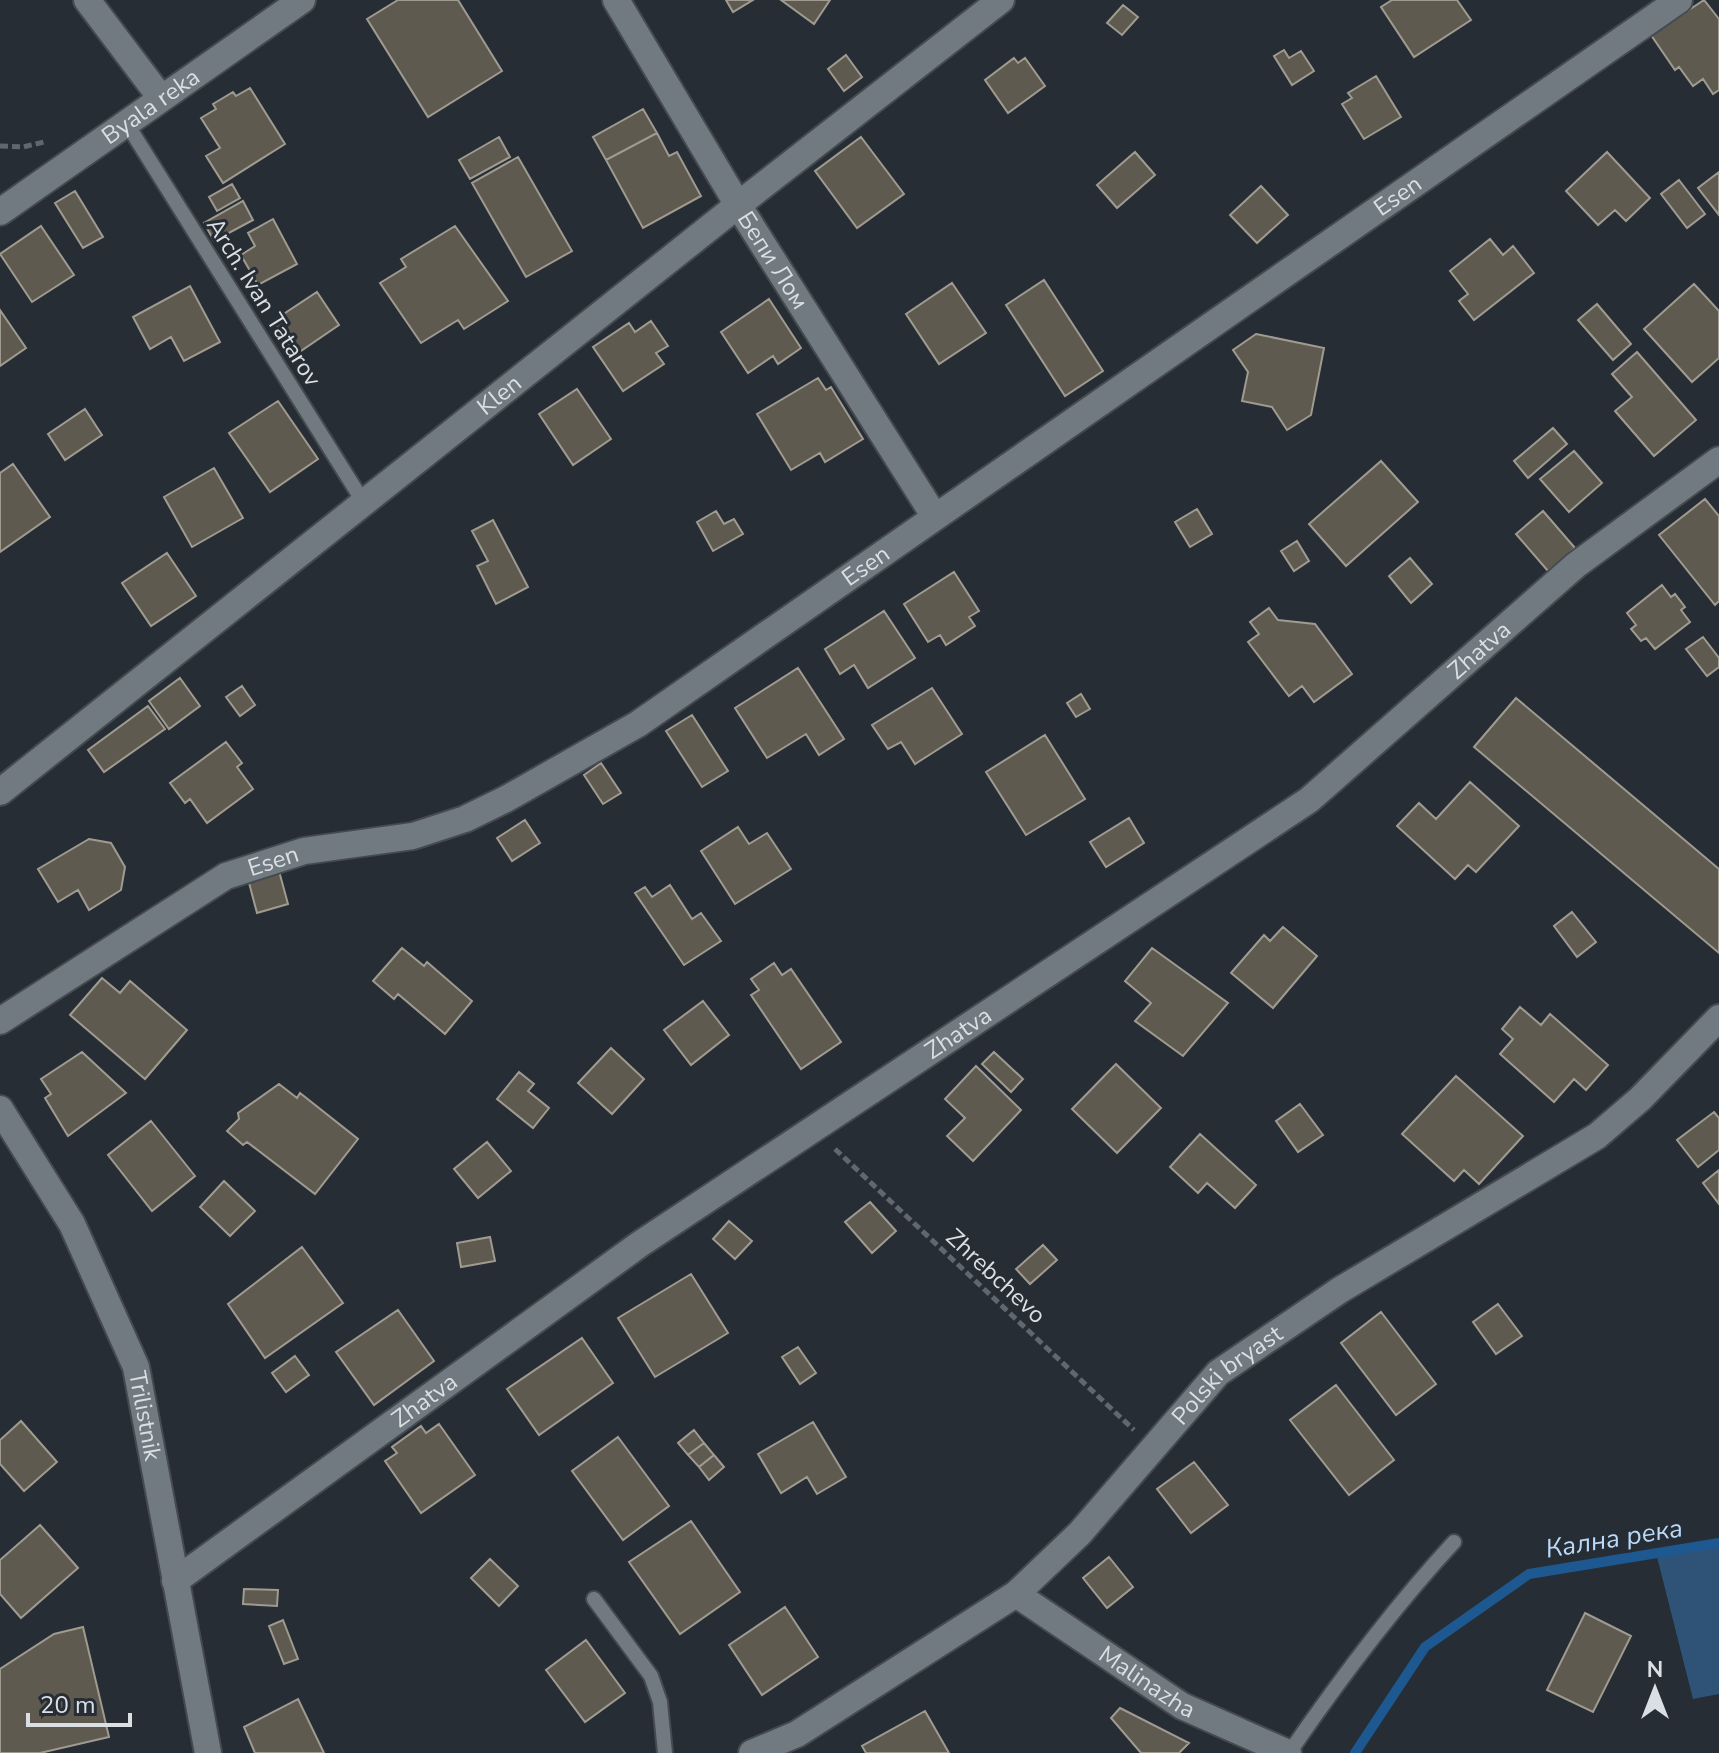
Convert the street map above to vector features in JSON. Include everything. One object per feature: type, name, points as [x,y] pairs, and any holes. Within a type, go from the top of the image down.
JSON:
[{"type":"street","points":[[87,0],[161,98]]},
{"type":"street","name":"Byala reka","points":[[0,212],[302,0]]},
{"type":"street","name":"Бепи Лом","points":[[616,0],[738,205],[935,517]]},
{"type":"street","name":"Klen","points":[[0,792],[738,205],[1001,0]]},
{"type":"street","name":"Esen","points":[[0,1021],[226,876],[304,851],[413,836],[465,819],[638,724],[1679,0]]},
{"type":"street","name":"Zhatva","points":[[175,1581],[640,1244],[1309,800],[1576,565],[1719,460]]},
{"type":"street","name":"Polski bryast","points":[[752,1753],[797,1734],[1016,1594],[1080,1533],[1218,1373],[1340,1290],[1597,1136],[1640,1099],[1719,1018]]},
{"type":"street","name":"Trilistnik","points":[[0,1109],[72,1224],[136,1367],[208,1753]]},
{"type":"street","name":"Malinazha","points":[[1016,1594],[1182,1706],[1288,1753]]},
{"type":"lane","name":"Arch. Ivan Tatarov","points":[[127,124],[364,503]]},
{"type":"lane","points":[[1288,1753],[1338,1681],[1396,1607],[1454,1542]]},
{"type":"lane","points":[[594,1599],[651,1676],[660,1702],[665,1753]]},
{"type":"path","name":"Zhrebchevo","points":[[814,1129],[1153,1448]]},
{"type":"shaded area","points":[[1719,1543],[1719,1694],[1693,1699],[1656,1553]]},
{"type":"building","points":[[398,0],[458,0],[502,71],[428,117],[367,19]]},
{"type":"building","points":[[726,0],[753,0],[733,12]]},
{"type":"building","points":[[781,0],[830,0],[814,24]]},
{"type":"building","points":[[1392,0],[1457,0],[1471,20],[1414,57],[1381,7]]},
{"type":"building","points":[[1704,0],[1719,19],[1719,90],[1713,94],[1703,79],[1693,86],[1679,67],[1675,70],[1651,35]]},
{"type":"building","points":[[1123,5],[1138,17],[1122,35],[1107,23]]},
{"type":"building","points":[[1284,50],[1289,58],[1301,51],[1314,71],[1292,85],[1274,56]]},
{"type":"building","points":[[846,55],[862,77],[844,91],[828,69]]},
{"type":"building","points":[[1014,58],[1018,63],[1025,58],[1045,86],[1008,113],[985,80]]},
{"type":"building","points":[[1376,76],[1401,117],[1364,139],[1342,104],[1352,98],[1348,93]]},
{"type":"building","points":[[250,88],[285,144],[223,183],[206,156],[220,148],[201,118],[216,109],[213,104],[233,92],[236,96]]},
{"type":"building","points":[[643,109],[657,133],[606,160],[593,137]]},
{"type":"building","points":[[657,133],[669,156],[677,152],[701,196],[643,228],[606,160]]},
{"type":"building","points":[[499,137],[510,157],[470,179],[459,160]]},
{"type":"building","points":[[861,137],[904,194],[857,228],[815,171]]},
{"type":"building","points":[[1135,152],[1155,175],[1117,208],[1097,185]]},
{"type":"building","points":[[1607,152],[1650,198],[1626,221],[1615,210],[1598,225],[1566,191]]},
{"type":"building","points":[[518,157],[572,251],[526,277],[472,183]]},
{"type":"building","points":[[1719,172],[1719,215],[1698,188]]},
{"type":"building","points":[[1679,180],[1705,214],[1687,228],[1661,194]]},
{"type":"building","points":[[232,184],[240,198],[217,211],[209,197]]},
{"type":"building","points":[[1261,186],[1288,215],[1257,243],[1230,215]]},
{"type":"building","points":[[75,191],[103,237],[83,248],[55,203]]},
{"type":"building","points":[[243,201],[253,220],[214,241],[204,223]]},
{"type":"building","points":[[273,219],[297,264],[258,285],[241,255],[255,246],[248,233]]},
{"type":"building","points":[[41,226],[74,275],[32,302],[0,254]]},
{"type":"building","points":[[455,226],[508,301],[464,329],[458,320],[421,343],[380,283],[406,267],[401,259]]},
{"type":"building","points":[[1490,239],[1503,255],[1513,246],[1534,273],[1474,320],[1459,301],[1468,294],[1450,271]]},
{"type":"building","points":[[1044,280],[1103,371],[1065,396],[1006,305]]},
{"type":"building","points":[[952,283],[986,333],[939,364],[906,314]]},
{"type":"building","points":[[1694,284],[1719,311],[1719,358],[1692,382],[1644,329]]},
{"type":"building","points":[[190,286],[220,342],[184,361],[171,337],[150,349],[133,317]]},
{"type":"building","points":[[317,292],[339,325],[295,355],[273,321]]},
{"type":"building","points":[[769,299],[801,348],[778,364],[773,356],[748,373],[721,332]]},
{"type":"building","points":[[1597,304],[1631,344],[1613,360],[1578,320]]},
{"type":"building","points":[[0,310],[26,348],[0,366]]},
{"type":"building","points":[[651,321],[668,346],[656,353],[664,364],[623,391],[593,347],[629,323],[635,332]]},
{"type":"building","points":[[1256,334],[1324,348],[1311,415],[1287,430],[1272,407],[1242,401],[1248,372],[1233,350]]},
{"type":"building","points":[[1637,352],[1696,420],[1654,456],[1615,411],[1632,397],[1612,374]]},
{"type":"building","points":[[818,378],[826,390],[831,387],[863,439],[825,462],[820,453],[791,470],[757,414]]},
{"type":"building","points":[[577,389],[611,439],[573,465],[539,414]]},
{"type":"building","points":[[278,401],[318,459],[270,492],[229,433]]},
{"type":"building","points":[[85,409],[102,435],[65,460],[48,434]]},
{"type":"building","points":[[1553,428],[1567,444],[1528,478],[1514,461]]},
{"type":"building","points":[[1574,451],[1602,483],[1569,512],[1540,479]]},
{"type":"building","points":[[1381,461],[1418,502],[1346,566],[1309,524]]},
{"type":"building","points":[[13,464],[50,517],[0,552],[0,473]]},
{"type":"building","points":[[214,468],[243,518],[192,547],[164,497]]},
{"type":"building","points":[[1705,499],[1719,516],[1719,601],[1715,605],[1659,535]]},
{"type":"building","points":[[1197,509],[1212,534],[1190,547],[1175,522]]},
{"type":"building","points":[[716,511],[724,524],[734,519],[743,534],[713,551],[697,522]]},
{"type":"building","points":[[1543,511],[1575,548],[1548,571],[1516,534]]},
{"type":"building","points":[[493,520],[528,587],[496,604],[477,566],[488,561],[472,531]]},
{"type":"building","points":[[1297,541],[1309,561],[1294,571],[1281,551]]},
{"type":"building","points":[[167,553],[196,596],[151,626],[122,583]]},
{"type":"building","points":[[1410,558],[1432,584],[1411,603],[1389,576]]},
{"type":"building","points":[[954,572],[979,611],[969,617],[975,626],[946,645],[940,635],[928,642],[904,604]]},
{"type":"building","points":[[1662,585],[1671,597],[1675,594],[1685,607],[1681,610],[1690,622],[1655,649],[1646,638],[1641,641],[1631,629],[1636,625],[1627,613]]},
{"type":"building","points":[[1269,608],[1278,620],[1315,624],[1352,674],[1314,702],[1302,686],[1289,696],[1248,642],[1259,634],[1250,622]]},
{"type":"building","points":[[884,611],[915,658],[868,688],[854,665],[840,674],[825,649]]},
{"type":"building","points":[[1703,637],[1719,658],[1719,667],[1707,676],[1686,649]]},
{"type":"building","points":[[798,668],[844,739],[819,755],[806,734],[767,758],[735,708]]},
{"type":"building","points":[[180,678],[200,706],[169,729],[149,701]]},
{"type":"building","points":[[242,686],[255,705],[240,716],[226,697]]},
{"type":"building","points":[[932,688],[962,734],[915,764],[901,742],[888,749],[872,725]]},
{"type":"building","points":[[1081,694],[1090,709],[1076,717],[1067,703]]},
{"type":"building","points":[[1516,698],[1719,869],[1719,953],[1474,747]]},
{"type":"building","points":[[148,706],[165,729],[104,772],[88,750]]},
{"type":"building","points":[[692,715],[728,771],[702,787],[666,731]]},
{"type":"building","points":[[1045,735],[1085,799],[1026,835],[986,772]]},
{"type":"building","points":[[226,742],[242,763],[237,767],[253,789],[207,823],[190,799],[185,803],[170,783]]},
{"type":"building","points":[[601,763],[621,793],[603,804],[584,775]]},
{"type":"building","points":[[1470,782],[1519,826],[1476,872],[1468,865],[1455,879],[1397,826],[1419,803],[1436,819]]},
{"type":"building","points":[[1129,818],[1144,843],[1106,867],[1090,842]]},
{"type":"building","points":[[525,820],[540,843],[512,861],[497,838]]},
{"type":"building","points":[[738,827],[749,844],[767,833],[791,869],[735,904],[701,851]]},
{"type":"building","points":[[89,839],[111,843],[125,867],[121,890],[89,910],[78,890],[58,902],[38,869]]},
{"type":"building","points":[[279,871],[288,904],[257,913],[248,879]]},
{"type":"building","points":[[670,885],[692,919],[701,913],[721,941],[684,965],[635,893],[645,887],[652,897]]},
{"type":"building","points":[[1572,912],[1596,942],[1577,957],[1554,926]]},
{"type":"building","points":[[1283,927],[1317,956],[1273,1008],[1231,973],[1264,935],[1270,941]]},
{"type":"building","points":[[402,948],[424,966],[427,962],[472,1001],[445,1034],[398,994],[394,999],[373,981]]},
{"type":"building","points":[[1152,948],[1228,1003],[1183,1056],[1135,1021],[1151,1003],[1125,981]]},
{"type":"building","points":[[774,963],[782,975],[791,969],[841,1042],[801,1069],[751,995],[759,990],[751,979]]},
{"type":"building","points":[[102,978],[120,993],[130,981],[187,1030],[145,1079],[70,1015]]},
{"type":"building","points":[[703,1001],[729,1035],[691,1065],[664,1030]]},
{"type":"building","points":[[1520,1007],[1541,1025],[1550,1014],[1608,1065],[1586,1090],[1574,1079],[1554,1102],[1500,1054],[1513,1039],[1502,1029]]},
{"type":"building","points":[[611,1048],[644,1079],[612,1114],[578,1083]]},
{"type":"building","points":[[82,1052],[126,1093],[68,1136],[45,1098],[51,1094],[41,1079]]},
{"type":"building","points":[[994,1052],[1023,1079],[1011,1092],[982,1064]]},
{"type":"building","points":[[1116,1064],[1161,1108],[1117,1153],[1072,1109]]},
{"type":"building","points":[[976,1066],[1021,1110],[973,1161],[947,1136],[965,1118],[945,1099]]},
{"type":"building","points":[[519,1072],[534,1084],[528,1091],[549,1108],[533,1128],[497,1099]]},
{"type":"building","points":[[1456,1076],[1523,1136],[1479,1184],[1464,1170],[1454,1181],[1402,1134]]},
{"type":"building","points":[[279,1084],[297,1098],[300,1093],[358,1139],[315,1194],[247,1142],[243,1145],[227,1131],[239,1119],[238,1113]]},
{"type":"building","points":[[1300,1104],[1323,1135],[1298,1152],[1276,1121]]},
{"type":"building","points":[[1714,1112],[1719,1118],[1719,1150],[1698,1167],[1677,1140]]},
{"type":"building","points":[[151,1121],[195,1176],[152,1211],[108,1155]]},
{"type":"building","points":[[1200,1134],[1256,1185],[1235,1208],[1207,1183],[1198,1193],[1170,1167]]},
{"type":"building","points":[[487,1142],[511,1171],[478,1198],[454,1169]]},
{"type":"building","points":[[1719,1170],[1719,1204],[1703,1183]]},
{"type":"building","points":[[224,1181],[255,1211],[230,1236],[200,1207]]},
{"type":"building","points":[[870,1202],[896,1231],[872,1253],[845,1222]]},
{"type":"building","points":[[729,1221],[752,1241],[735,1259],[713,1239]]},
{"type":"building","points":[[490,1237],[495,1261],[461,1267],[457,1243]]},
{"type":"building","points":[[1043,1245],[1057,1260],[1030,1284],[1016,1269]]},
{"type":"building","points":[[302,1247],[343,1303],[265,1358],[228,1304]]},
{"type":"building","points":[[691,1274],[728,1333],[655,1377],[618,1318]]},
{"type":"building","points":[[1498,1304],[1522,1336],[1496,1354],[1473,1322]]},
{"type":"building","points":[[398,1310],[434,1361],[374,1405],[336,1352]]},
{"type":"building","points":[[1381,1312],[1436,1384],[1396,1415],[1341,1343]]},
{"type":"building","points":[[582,1338],[613,1383],[539,1435],[507,1389]]},
{"type":"building","points":[[798,1347],[816,1373],[800,1384],[782,1357]]},
{"type":"building","points":[[295,1356],[309,1375],[286,1392],[272,1373]]},
{"type":"building","points":[[1336,1385],[1394,1460],[1349,1495],[1290,1420]]},
{"type":"building","points":[[21,1421],[57,1462],[24,1491],[0,1464],[0,1440]]},
{"type":"building","points":[[813,1422],[846,1477],[817,1494],[807,1477],[781,1493],[758,1454]]},
{"type":"building","points":[[439,1424],[475,1475],[421,1513],[385,1461],[397,1453],[392,1447],[421,1426],[426,1433]]},
{"type":"building","points":[[694,1430],[704,1443],[688,1455],[678,1443]]},
{"type":"building","points":[[618,1437],[669,1506],[623,1540],[572,1471]]},
{"type":"building","points":[[704,1443],[714,1455],[699,1467],[688,1455]]},
{"type":"building","points":[[714,1455],[724,1467],[709,1480],[699,1467]]},
{"type":"building","points":[[1194,1462],[1228,1505],[1191,1533],[1157,1489]]},
{"type":"building","points":[[691,1521],[740,1592],[680,1634],[629,1562]]},
{"type":"building","points":[[40,1525],[78,1568],[21,1618],[0,1594],[0,1560]]},
{"type":"building","points":[[1109,1557],[1133,1587],[1107,1608],[1083,1578]]},
{"type":"building","points":[[490,1559],[518,1586],[499,1606],[471,1578]]},
{"type":"building","points":[[244,1589],[278,1590],[277,1606],[243,1604]]},
{"type":"building","points":[[785,1607],[818,1657],[762,1695],[729,1645]]},
{"type":"building","points":[[1585,1613],[1631,1636],[1593,1712],[1547,1690]]},
{"type":"building","points":[[283,1620],[298,1659],[284,1664],[269,1626]]},
{"type":"building","points":[[83,1627],[109,1737],[40,1753],[0,1753],[0,1669],[54,1634]]},
{"type":"building","points":[[586,1640],[625,1693],[585,1722],[546,1670]]},
{"type":"building","points":[[298,1699],[324,1753],[255,1753],[244,1727]]},
{"type":"building","points":[[1120,1708],[1189,1743],[1179,1753],[1141,1753],[1111,1718]]},
{"type":"building","points":[[925,1711],[949,1753],[866,1753],[862,1746]]},
{"type":"waterway","name":"Кална река","points":[[1355,1753],[1425,1647],[1529,1574],[1719,1543]]}]
